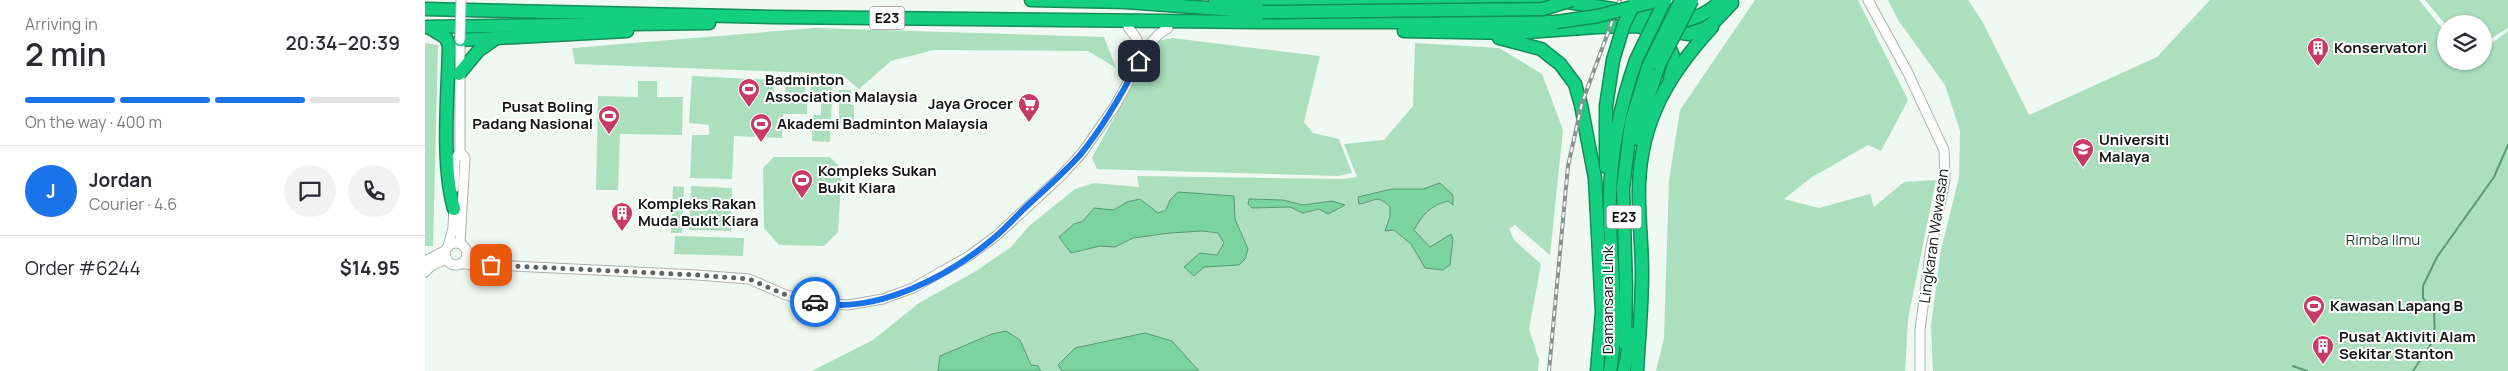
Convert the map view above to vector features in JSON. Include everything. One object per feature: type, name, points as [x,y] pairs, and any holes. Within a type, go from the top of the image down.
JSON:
[{"type":"highway","name":"E23","points":[[1031,0],[1131,1],[1261,17],[1557,22],[1598,16],[1659,0]]},
{"type":"highway","points":[[1215,0],[1463,4],[1567,0],[1626,11],[1659,31],[1672,50],[1675,62],[1670,78]]},
{"type":"highway","points":[[1557,32],[1569,27],[1573,20],[1567,0]]},
{"type":"highway","name":"E23","points":[[425,9],[1096,20],[1543,9],[1567,0]]},
{"type":"highway","points":[[1609,195],[1606,164],[1606,106],[1613,60],[1624,24],[1637,0],[1646,14],[1656,18],[1681,21],[1705,14],[1729,1]]},
{"type":"highway","name":"Damansara Link","points":[[1610,371],[1614,290],[1609,195],[1617,128],[1636,60],[1665,0]]},
{"type":"highway","name":"Damansara Link","points":[[1624,371],[1626,287],[1623,188],[1631,123],[1681,0]]},
{"type":"highway","points":[[1624,371],[1630,348],[1635,269],[1634,170],[1646,104],[1654,66],[1692,0]]},
{"type":"highway","points":[[1096,20],[1128,27],[1476,33],[1557,32],[1635,26],[1689,34],[1704,29],[1729,1]]},
{"type":"highway","points":[[1637,371],[1642,270],[1639,184],[1643,145],[1657,102],[1670,78],[1729,1]]},
{"type":"highway","points":[[427,27],[638,22],[674,24],[751,21],[773,16]]},
{"type":"highway","points":[[460,40],[647,30],[674,24]]},
{"type":"highway","points":[[427,27],[446,38],[449,46],[447,146],[450,196],[453,209]]},
{"type":"highway","points":[[1476,33],[1541,49],[1560,64],[1575,84],[1595,178],[1602,312],[1597,371]]},
{"type":"highway","points":[[459,74],[479,50],[495,39]]},
{"type":"highway","points":[[1635,269],[1641,309]]},
{"type":"street","points":[[461,0],[459,74],[460,152],[455,159],[453,228],[447,252],[452,263],[486,268],[491,265]]},
{"type":"street","name":"Lingkaran Wawasan","points":[[1868,0],[1911,79],[1944,150],[1945,180],[1930,253],[1921,330],[1920,371]]},
{"type":"street","points":[[1128,27],[1137,39],[1139,61]]},
{"type":"street","points":[[467,255],[491,265],[749,279],[786,295],[822,303],[848,305],[883,299],[913,288],[969,256],[996,236],[1060,177],[1082,153],[1115,106],[1139,61],[1155,38],[1168,28]]},
{"type":"street","points":[[460,152],[465,158],[460,243]]},
{"type":"street","points":[[425,272],[447,252],[453,243],[460,243],[465,248],[467,255]]},
{"type":"street","points":[[425,261],[447,252]]},
{"type":"street","points":[[461,263],[467,255]]},
{"type":"green space","points":[[1755,0],[1858,0],[1908,100],[1881,151],[1868,145],[1812,177],[1784,199],[1819,208],[1870,194],[1874,207],[1904,182],[1936,180],[1908,319],[1905,371],[1656,371],[1664,338],[1669,180],[1680,110]]},
{"type":"green space","name":"Universiti Malaya","points":[[1888,0],[1968,0],[1982,21],[2029,115],[2157,57],[2210,0],[2419,0],[2437,22],[2437,70],[2492,70],[2492,43],[2508,31],[2508,371],[1933,371],[1931,326],[1941,250],[1959,177],[1960,131],[1945,85],[1898,20]]},
{"type":"green space","points":[[2425,0],[2508,0],[2508,28],[2492,38],[2492,15],[2438,15]]},
{"type":"green space","points":[[815,28],[1104,37],[1116,68],[1088,51],[934,50],[891,61],[859,89],[841,74],[575,64],[572,48]]},
{"type":"green space","points":[[1172,38],[1320,56],[1304,122],[1313,133],[1339,139],[1352,173],[1338,176],[1097,169],[1092,157],[1158,41]]},
{"type":"green space","points":[[425,43],[438,45],[433,246],[425,246]]},
{"type":"green space","points":[[1415,43],[1499,48],[1542,74],[1563,130],[1550,255],[1515,225],[1509,229],[1514,240],[1541,264],[1529,329],[1539,360],[1538,371],[812,371],[873,340],[919,303],[976,271],[1011,247],[1029,226],[1075,189],[1094,183],[1139,187],[1137,176],[1341,179],[1357,177],[1344,144],[1384,140],[1413,106]]},
{"type":"green space","name":"Badminton Association Malaysia","points":[[692,76],[775,80],[774,96],[793,97],[793,102],[807,103],[807,114],[783,114],[782,138],[734,136],[732,179],[690,178],[692,135],[709,135],[709,125],[689,123]]},
{"type":"green space","name":"Badminton Association Malaysia","points":[[786,76],[806,77],[805,96],[785,95]]},
{"type":"green space","name":"Badminton Association Malaysia","points":[[811,78],[833,78],[830,142],[812,141],[813,115],[821,115],[821,100],[810,99]]},
{"type":"green space","name":"Pusat Boling Padang Nasional","points":[[638,81],[657,81],[657,97],[683,97],[682,135],[620,134],[618,190],[596,190],[598,96],[638,97]]},
{"type":"green space","name":"Badminton Association Malaysia","points":[[839,90],[851,90],[851,105],[854,105],[854,123],[839,123]]},
{"type":"green space","name":"Kompleks Sukan Bukit Kiara","points":[[774,157],[830,157],[842,169],[838,232],[824,246],[779,245],[764,228],[763,168]]},
{"type":"green space","points":[[673,186],[684,187],[682,233],[671,233]]},
{"type":"green space","points":[[691,186],[732,188],[731,231],[689,230]]},
{"type":"green space","points":[[675,236],[744,238],[743,256],[674,254]]},
{"type":"shaded area","points":[[1440,183],[1453,195],[1453,205],[1448,201],[1432,208],[1424,215],[1414,230],[1430,247],[1451,234],[1453,239],[1450,265],[1443,270],[1425,268],[1411,244],[1394,230],[1385,231],[1390,216],[1390,207],[1378,199],[1359,204],[1358,197],[1392,189],[1423,189]]},
{"type":"shaded area","points":[[1178,192],[1234,196],[1235,219],[1248,249],[1245,259],[1239,265],[1204,267],[1194,276],[1184,267],[1200,253],[1217,255],[1224,243],[1218,233],[1203,231],[1133,238],[1115,247],[1100,246],[1071,253],[1059,237],[1074,224],[1083,221],[1094,208],[1114,210],[1127,202],[1140,199],[1158,213],[1166,210],[1170,200]]},
{"type":"shaded area","points":[[1249,199],[1283,200],[1303,205],[1332,201],[1345,205],[1328,214],[1319,209],[1303,213],[1290,207],[1252,208],[1248,204]]},
{"type":"shaded area","points":[[1006,331],[1020,340],[1031,365],[1038,366],[1041,371],[938,371],[940,356],[992,334]]},
{"type":"shaded area","points":[[1145,333],[1172,341],[1199,371],[1062,371],[1058,365],[1075,348]]},
{"type":"waterway","points":[[2413,371],[2435,338],[2434,311],[2423,298],[2423,286],[2437,257],[2494,177],[2508,145]]},
{"type":"waterway","points":[[2293,366],[2307,371]]},
{"type":"railway","points":[[1549,371],[1568,166],[1582,103],[1620,0]]},
{"type":"way so far","points":[[491,265],[749,279],[786,295],[815,302]]},
{"type":"place","name":"Konservatori","points":[[2318,67]]},
{"type":"place","name":"Badminton Association Malaysia","points":[[749,108]]},
{"type":"place","name":"Jaya Grocer","points":[[1029,123]]},
{"type":"place","name":"Pusat Boling Padang Nasional","points":[[609,135]]},
{"type":"place","name":"Akademi Badminton Malaysia","points":[[761,143]]},
{"type":"place","name":"Universiti Malaya","points":[[2083,168]]},
{"type":"place","name":"Kompleks Sukan Bukit Kiara","points":[[802,199]]},
{"type":"place","name":"Kompleks Rakan Muda Bukit Kiara","points":[[622,232]]},
{"type":"place","name":"Kawasan Lapang B","points":[[2314,325]]},
{"type":"place","name":"Pusat Aktiviti Alam Sekitar Stanton","points":[[2323,365]]},
{"type":"route","points":[[815,302],[848,305],[883,299],[913,288],[941,273],[969,256],[996,236],[1035,198],[1060,177],[1082,153],[1115,106],[1139,61]]},
{"type":"park label","name":"Rimba Ilmu","points":[[2383,240]]}]
